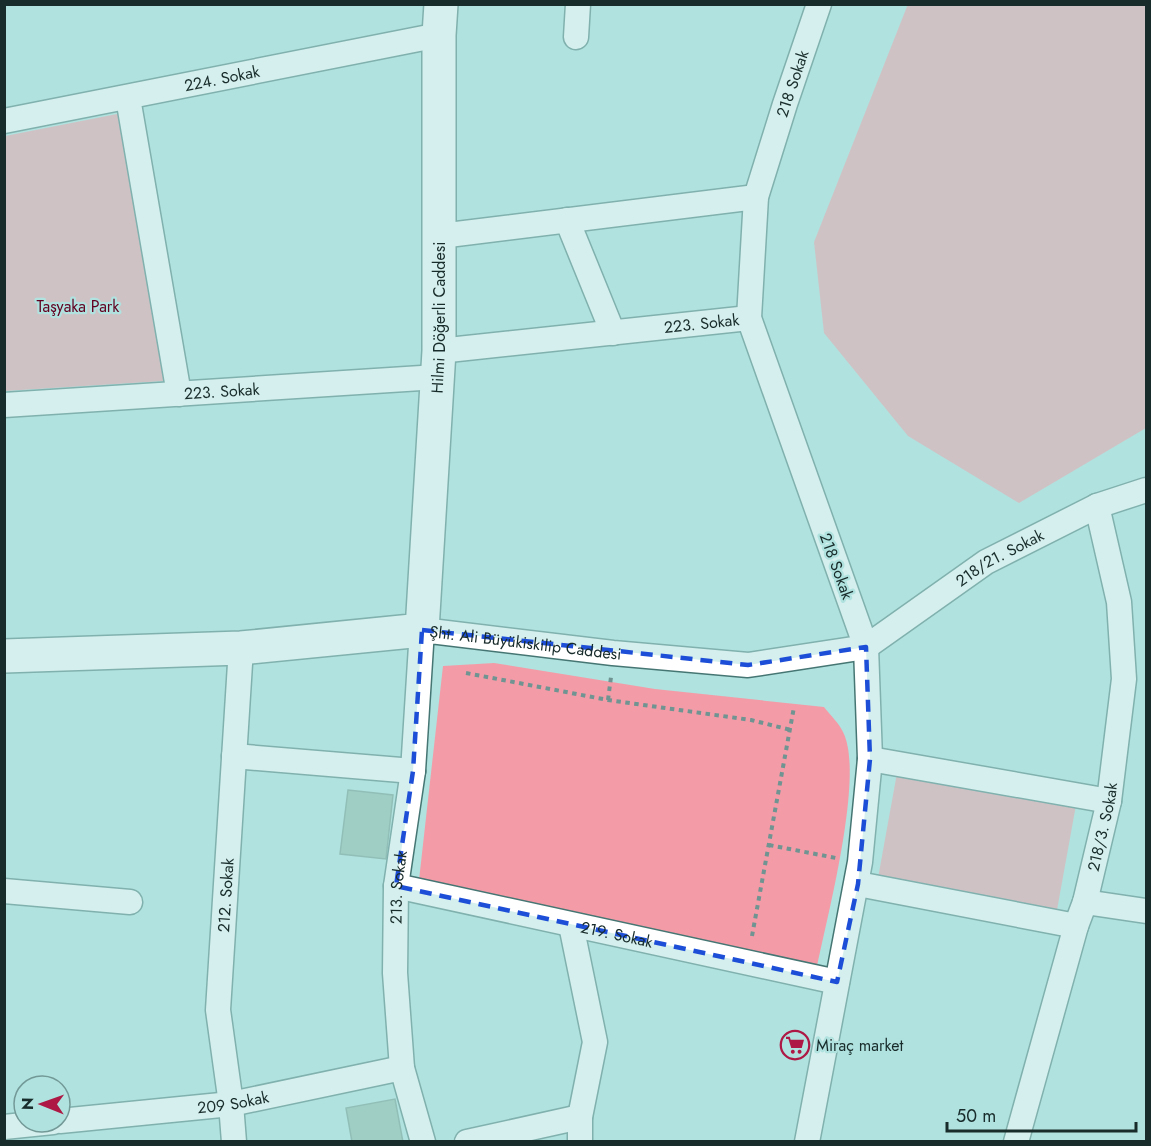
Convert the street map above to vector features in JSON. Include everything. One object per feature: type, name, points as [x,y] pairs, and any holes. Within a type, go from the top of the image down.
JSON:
[{"type":"street","points":[[576,37],[578,4]]},
{"type":"street","name":"218 Sokak","points":[[807,1142],[859,873],[870,759],[866,647],[749,318],[756,197],[784,104],[819,4]]},
{"type":"street","name":"224. Sokak","points":[[4,121],[128,98],[440,20]]},
{"type":"street","name":"Hilmi Döğerli Caddesi","points":[[422,630],[438,364],[440,20]]},
{"type":"street","points":[[128,98],[179,394]]},
{"type":"street","points":[[440,236],[756,197]]},
{"type":"street","points":[[567,220],[613,333]]},
{"type":"street","name":"223. Sokak","points":[[4,405],[179,394],[438,364],[613,333],[749,318]]},
{"type":"street","name":"218/21. Sokak","points":[[866,647],[986,562],[1097,506],[1146,490]]},
{"type":"street","name":"218/3. Sokak","points":[[1016,1142],[1076,926],[1085,902],[1109,801],[1124,678],[1119,602],[1097,506]]},
{"type":"street","name":"Şht. Ali Büyükiskilip Caddesi","points":[[4,656],[241,648],[422,630],[613,653],[747,664],[866,647]]},
{"type":"street","name":"213. Sokak","points":[[422,630],[413,771],[396,886],[395,973],[402,1068],[423,1142]]},
{"type":"street","name":"212. Sokak","points":[[234,1142],[218,1010],[241,648]]},
{"type":"street","points":[[234,756],[413,771]]},
{"type":"street","points":[[870,759],[1109,801]]},
{"type":"street","points":[[859,873],[1076,926]]},
{"type":"street","name":"219. Sokak","points":[[396,886],[837,982]]},
{"type":"street","points":[[4,891],[130,902]]},
{"type":"street","points":[[1085,902],[1146,910]]},
{"type":"street","points":[[571,925],[595,1042],[580,1117],[580,1142]]},
{"type":"street","name":"209 Sokak","points":[[72,1120],[231,1104],[402,1068]]},
{"type":"street","points":[[467,1142],[580,1117]]},
{"type":"path","points":[[466,673],[608,700],[751,720],[791,730]]},
{"type":"path","points":[[752,936],[794,708]]},
{"type":"path","points":[[769,845],[859,873]]},
{"type":"highlighted area","points":[[422,630],[748,665],[866,647],[870,759],[858,884],[837,982],[396,886],[413,771]]},
{"type":"green space","points":[[908,4],[1146,5],[1146,428],[1019,503],[908,436],[824,333],[814,242]]},
{"type":"green space","name":"Taşyaka Park","points":[[122,113],[164,381],[5,391],[5,136]]},
{"type":"green space","points":[[494,663],[655,689],[824,707],[843,732],[849,752],[850,779],[842,846],[817,967],[418,889],[443,666]]},
{"type":"green space","points":[[897,773],[1076,805],[1057,910],[878,878]]},
{"type":"building","points":[[348,790],[393,795],[386,859],[340,854]]},
{"type":"building","points":[[395,1099],[403,1142],[352,1142],[346,1108]]},
{"type":"place","name":"Miraç market","points":[[795,1045]]}]
